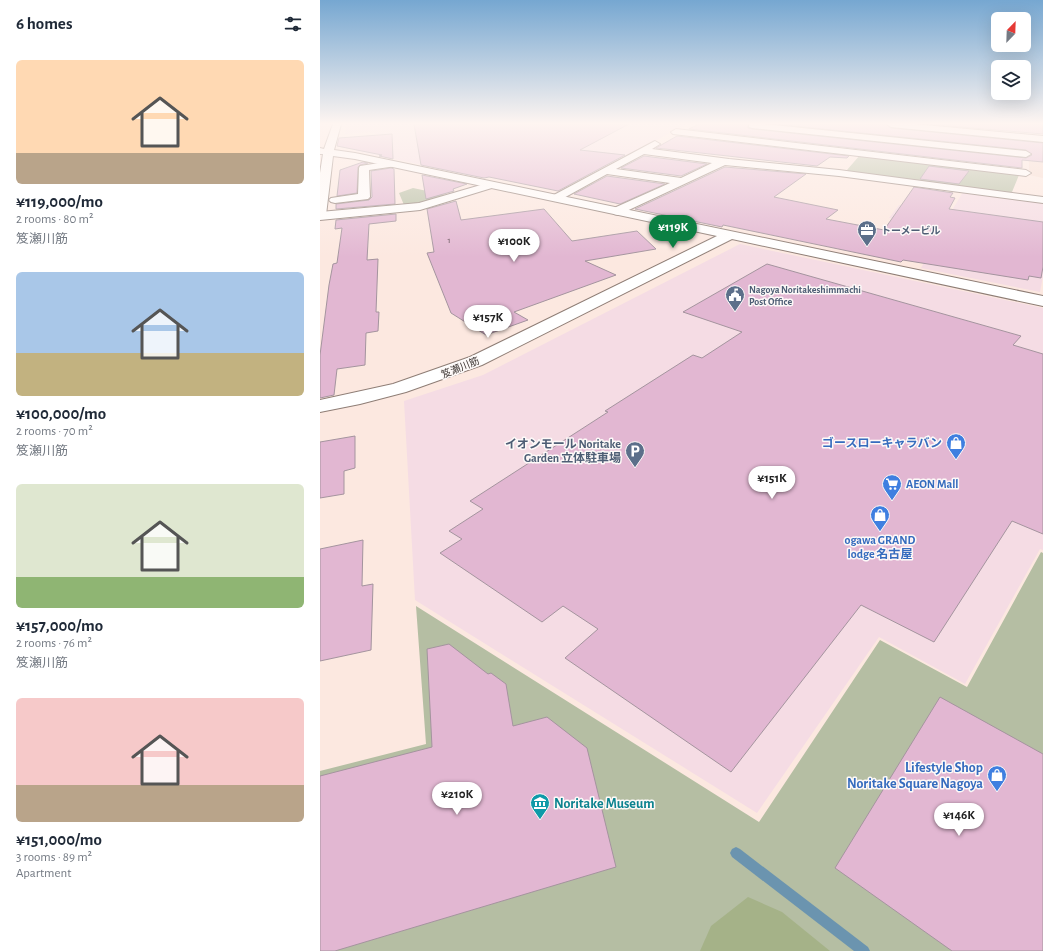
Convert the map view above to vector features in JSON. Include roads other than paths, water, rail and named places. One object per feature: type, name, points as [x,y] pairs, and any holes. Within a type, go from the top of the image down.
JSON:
[{"type":"street","points":[[323,168],[320,216],[420,206],[491,185]]},
{"type":"street","points":[[322,202],[364,197],[364,168]]},
{"type":"street","points":[[413,168],[1043,301]]},
{"type":"street","points":[[556,198],[611,168]]},
{"type":"street","points":[[618,211],[711,168]]},
{"type":"street","points":[[791,168],[839,173],[1043,200]]},
{"type":"street","points":[[839,173],[842,168]]},
{"type":"street","points":[[975,168],[1025,175],[1037,179]]},
{"type":"street","points":[[1018,197],[1025,175],[1025,168]]},
{"type":"street","points":[[606,171],[682,182]]},
{"type":"street","name":"笈瀬川筋","points":[[320,406],[346,402],[405,387],[455,370],[730,235]]},
{"type":"waterway","points":[[736,853],[864,951]]},
{"type":"place","name":"トーメービル","points":[[867,247]]},
{"type":"place","name":"Nagoya Noritakeshimmachi Post Office","points":[[735,312]]},
{"type":"place","name":"ゴースローキャラバン","points":[[956,460]]},
{"type":"place","name":"イオンモール Noritake Garden 立体駐車場","points":[[635,468]]},
{"type":"place","name":"AEON Mall","points":[[892,501]]},
{"type":"place","name":"ogawa GRAND lodge 名古屋","points":[[880,532]]},
{"type":"place","name":"Lifestyle Shop Noritake Square Nagoya","points":[[997,792]]},
{"type":"place","name":"Noritake Museum","points":[[540,820]]}]
